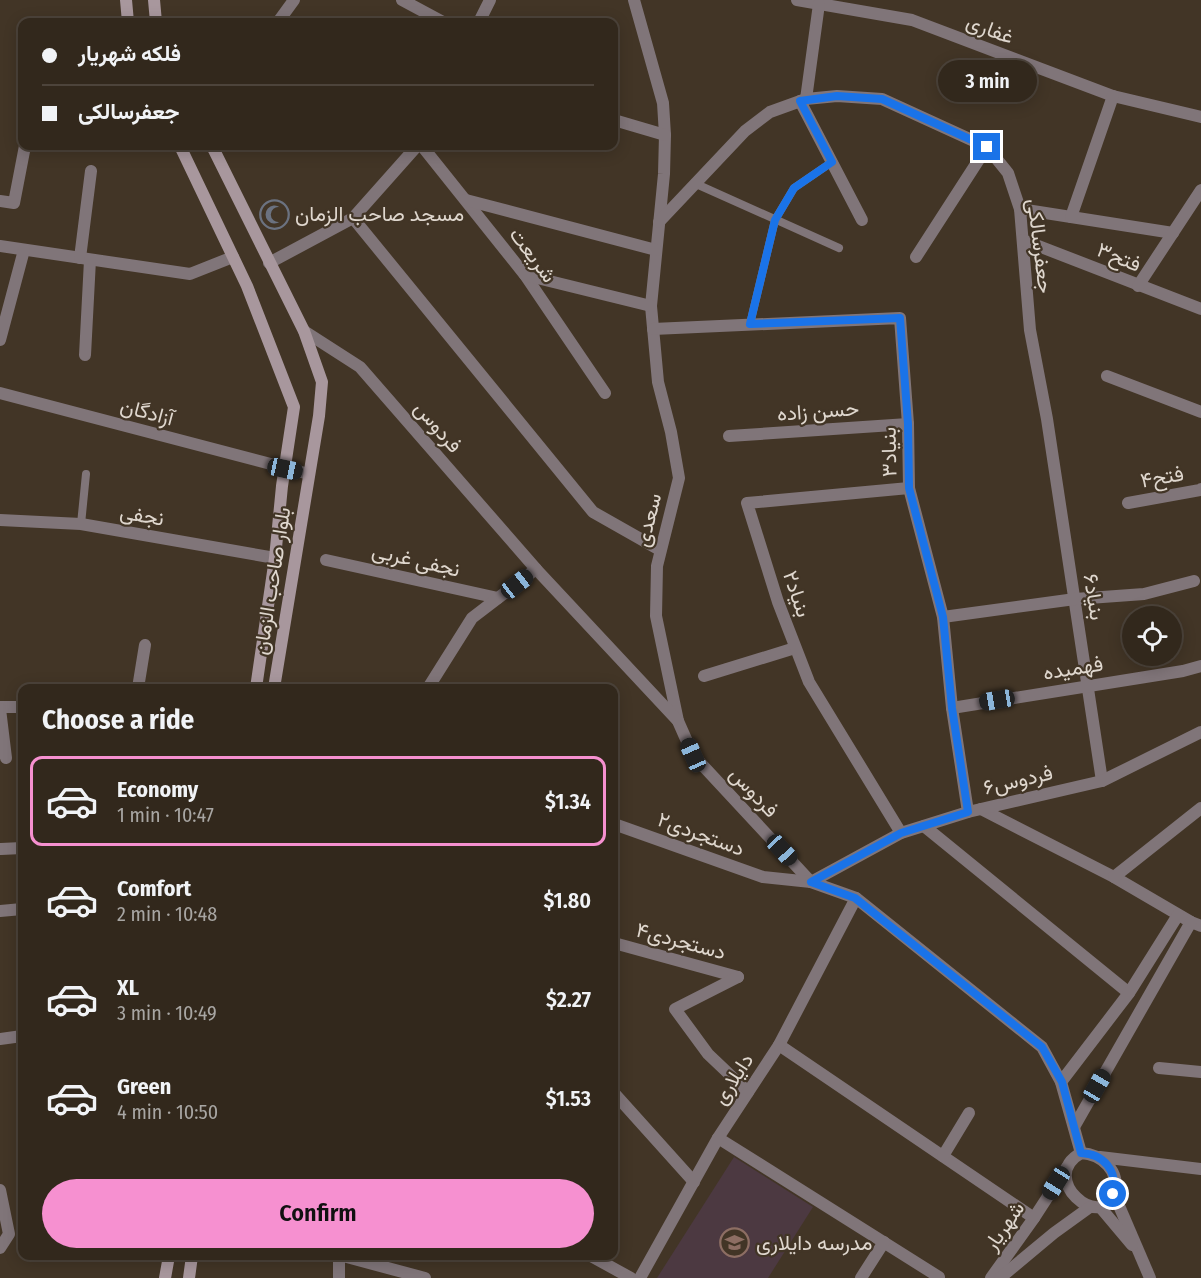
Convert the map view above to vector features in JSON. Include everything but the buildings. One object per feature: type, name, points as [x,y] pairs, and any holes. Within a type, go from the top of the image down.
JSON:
[{"type":"main road","points":[[126,0],[128,18]]},
{"type":"main road","points":[[154,0],[156,18]]},
{"type":"main road","name":"بلوار صاحب الزمان","points":[[182,150],[247,286],[294,406],[276,558],[256,684]]},
{"type":"main road","name":"بلوار صاحب الزمان","points":[[214,150],[304,331],[322,382],[320,416],[275,684]]},
{"type":"main road","points":[[165,1278],[168,1260]]},
{"type":"main road","points":[[189,1278],[191,1260]]},
{"type":"street","points":[[281,18],[294,0]]},
{"type":"street","points":[[402,0],[436,18]]},
{"type":"street","points":[[481,18],[490,0]]},
{"type":"street","name":"سعدی","points":[[634,0],[663,103],[665,135],[664,174],[651,306],[658,382],[671,432],[679,478],[657,566],[656,616],[678,721]]},
{"type":"street","name":"غفاری","points":[[797,0],[912,20],[1113,96],[1201,117]]},
{"type":"street","points":[[819,4],[803,100],[862,220]]},
{"type":"street","name":"جعفرسالکی","points":[[659,222],[745,131],[770,112],[803,100],[837,96],[882,99],[987,147],[1008,173],[1020,209],[1030,330],[1047,419]]},
{"type":"street","points":[[1071,217],[1113,96]]},
{"type":"street","points":[[618,121],[665,135]]},
{"type":"street","points":[[915,257],[987,147]]},
{"type":"street","points":[[0,201],[15,203],[24,150]]},
{"type":"street","points":[[269,263],[353,218],[413,150]]},
{"type":"street","name":"شریعت","points":[[425,150],[525,275],[604,393]]},
{"type":"street","points":[[85,355],[85,259],[92,171]]},
{"type":"street","points":[[1138,286],[1201,190]]},
{"type":"street","points":[[466,201],[656,250]]},
{"type":"street","points":[[1020,209],[1173,234]]},
{"type":"street","points":[[353,218],[593,512],[660,550]]},
{"type":"street","name":"فتح۳","points":[[1023,240],[1201,309]]},
{"type":"street","points":[[0,246],[190,274],[233,257]]},
{"type":"street","points":[[0,340],[24,250]]},
{"type":"street","points":[[525,275],[651,306]]},
{"type":"street","name":"بنیاد۳","points":[[750,324],[900,318],[908,424],[909,488],[943,617],[952,708],[974,810]]},
{"type":"street","points":[[653,328],[750,324]]},
{"type":"street","name":"فردوس","points":[[304,331],[360,367],[536,569],[678,721],[693,755],[811,882],[855,898],[1042,1047],[1062,1082],[1081,1153]]},
{"type":"street","points":[[1107,376],[1201,412]]},
{"type":"street","name":"آزادگان","points":[[0,393],[309,474]]},
{"type":"street","name":"بنیاد۶","points":[[1047,419],[1102,781]]},
{"type":"street","name":"حسن زاده","points":[[729,436],[908,424]]},
{"type":"street","name":"بنیاد۲","points":[[901,833],[809,682],[778,602],[747,503],[909,488]]},
{"type":"street","name":"فتح۴","points":[[1128,503],[1201,489]]},
{"type":"street","name":"نجفی","points":[[0,520],[81,524],[276,558]]},
{"type":"street","name":"نجفی غربی","points":[[326,560],[498,598]]},
{"type":"street","points":[[431,684],[472,618],[536,569]]},
{"type":"street","points":[[943,617],[1075,599],[1144,594],[1194,581]]},
{"type":"street","points":[[139,684],[146,645]]},
{"type":"street","points":[[704,676],[795,648]]},
{"type":"street","name":"فهمیده","points":[[952,708],[1183,671],[1201,666]]},
{"type":"street","points":[[6,758],[0,708],[18,707]]},
{"type":"street","name":"فردوس۶","points":[[811,882],[901,833],[974,810],[1102,781],[1201,732]]},
{"type":"street","points":[[1114,877],[1201,808]]},
{"type":"street","points":[[974,810],[1114,877],[1196,924],[1074,1126]]},
{"type":"street","name":"دستجردی۲","points":[[618,825],[763,877],[811,882]]},
{"type":"street","points":[[924,826],[1129,993]]},
{"type":"street","points":[[1,849],[18,848]]},
{"type":"street","name":"دایلاری","points":[[640,1278],[718,1138],[779,1045],[855,898]]},
{"type":"street","points":[[0,911],[18,909]]},
{"type":"street","points":[[1062,1082],[1129,993],[1178,915]]},
{"type":"street","name":"دستجردی۴","points":[[618,944],[738,977],[675,1009],[708,1054],[748,1092]]},
{"type":"street","points":[[0,1039],[18,1037]]},
{"type":"street","points":[[779,1045],[1035,1218]]},
{"type":"street","points":[[1159,1068],[1201,1072]]},
{"type":"street","points":[[618,1097],[694,1182]]},
{"type":"street","points":[[943,1155],[969,1113]]},
{"type":"street","points":[[718,1138],[939,1276]]},
{"type":"street","points":[[1000,1278],[1054,1233],[1095,1207],[1108,1203],[1115,1185],[1114,1177],[1106,1162],[1091,1153],[1081,1153],[1072,1158],[1067,1166],[1066,1175],[1070,1191],[1081,1203],[1095,1207],[1140,1255]]},
{"type":"street","points":[[1100,1157],[1201,1169]]},
{"type":"street","name":"شهریار","points":[[991,1278],[1035,1218],[1067,1166]]},
{"type":"street","points":[[0,1190],[9,1234],[0,1248]]},
{"type":"street","points":[[1113,1194],[1150,1278]]},
{"type":"street","points":[[861,1278],[884,1242]]},
{"type":"street","points":[[339,1278],[341,1260]]},
{"type":"street","points":[[356,1260],[425,1278]]},
{"type":"street","points":[[598,1260],[631,1278]]},
{"type":"lane","points":[[750,324],[775,220],[794,188],[832,162]]},
{"type":"lane","points":[[694,183],[838,248]]},
{"type":"lane","points":[[81,524],[86,474]]},
{"type":"shaded area","name":"مدرسه دایلاری","points":[[734,1157],[813,1207],[768,1278],[657,1278]]},
{"type":"place","name":"مسجد صاحب الزمان","points":[[274,214]]},
{"type":"place","name":"مدرسه دایلاری","points":[[735,1243]]},
{"type":"route","points":[[987,147],[882,99],[837,96],[800,101],[832,162],[794,188],[775,220],[750,324],[900,318],[908,424],[909,488],[943,617],[952,708],[968,812],[901,833],[811,882],[855,898],[1042,1047],[1062,1082],[1081,1153],[1091,1153],[1106,1162],[1114,1177],[1113,1194]]}]
